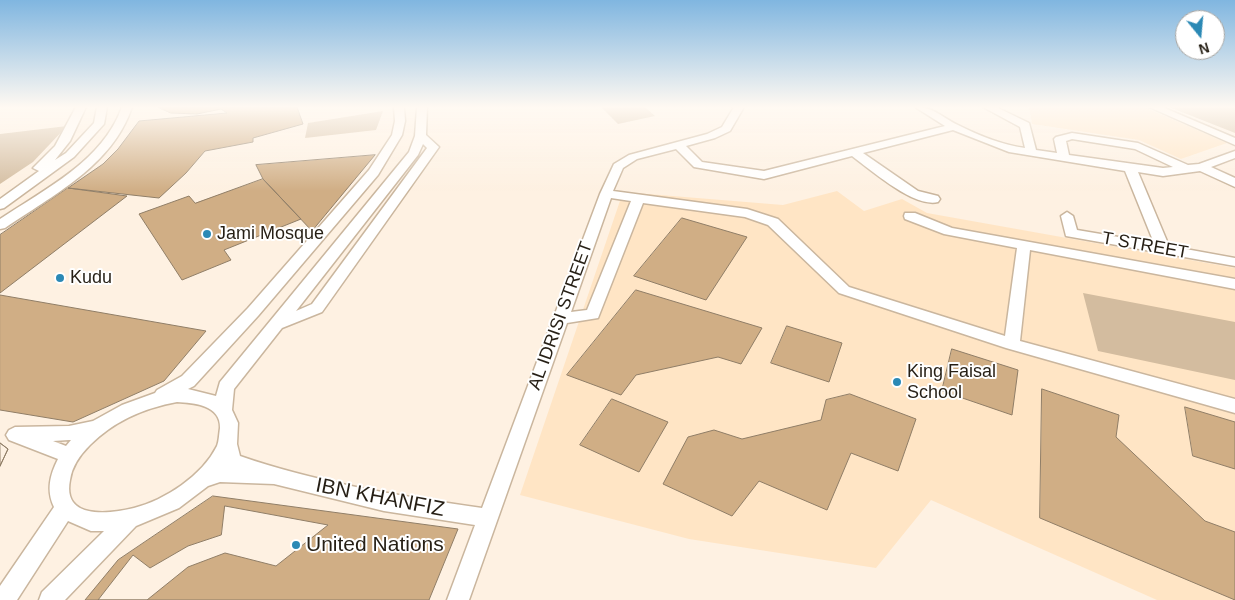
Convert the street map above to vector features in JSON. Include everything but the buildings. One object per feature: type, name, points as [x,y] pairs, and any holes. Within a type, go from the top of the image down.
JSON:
[{"type":"street","points":[[0,193],[47,162],[69,135]]},
{"type":"street","points":[[0,205],[70,155],[89,135]]},
{"type":"street","points":[[0,224],[80,171],[100,152],[113,135]]},
{"type":"street","points":[[156,399],[188,381],[253,312],[374,172],[397,135]]},
{"type":"street","name":"AL IDRISI STREET","points":[[458,600],[606,194],[618,166],[632,157],[714,135]]},
{"type":"street","points":[[677,144],[698,165],[764,175],[922,135]]},
{"type":"street","points":[[974,135],[1009,149],[1163,172],[1201,167],[1235,154]]},
{"type":"street","points":[[1027,135],[1032,152]]},
{"type":"street","points":[[1219,135],[1235,142]]},
{"type":"street","points":[[223,410],[226,387],[414,153],[420,136],[434,147],[317,308],[277,324]]},
{"type":"street","points":[[1064,157],[1060,139],[1072,136],[1138,146],[1188,169]]},
{"type":"street","points":[[853,152],[914,194],[934,199]]},
{"type":"street","points":[[1201,167],[1235,183]]},
{"type":"street","points":[[1130,168],[1163,249]]},
{"type":"street","points":[[606,194],[747,212],[774,222],[844,290],[1012,344],[1235,406]]},
{"type":"street","points":[[560,319],[593,314],[639,198]]},
{"type":"street","points":[[910,216],[949,231],[1235,284]]},
{"type":"street","name":"T STREET","points":[[1067,216],[1071,233],[1235,262]]},
{"type":"street","points":[[1012,344],[1024,245]]},
{"type":"street","points":[[177,395],[196,396],[212,401],[223,410],[229,424],[227,442],[218,460],[203,479],[182,496],[156,511],[128,520],[90,521],[76,516],[65,508],[58,493],[60,475],[70,455],[96,428],[128,409],[156,399],[177,395]]},
{"type":"street","points":[[7,434],[69,433],[96,428]]},
{"type":"street","points":[[7,434],[70,455]]},
{"type":"street","points":[[227,442],[232,460],[274,476]]},
{"type":"street","points":[[203,479],[220,474],[274,476]]},
{"type":"street","name":"IBN KHANFIZ","points":[[274,476],[384,502],[487,518]]},
{"type":"street","points":[[3,600],[14,587],[65,508]]},
{"type":"street","points":[[50,600],[128,520]]},
{"type":"shaded area","points":[[0,135],[58,135],[33,162],[0,184]]},
{"type":"shaded area","points":[[306,135],[332,135],[305,138]]},
{"type":"shaded area","points":[[1106,135],[1209,135],[1227,143],[1181,159],[1139,140]]},
{"type":"shaded area","name":"King Faisal School","points":[[837,191],[864,211],[902,199],[927,213],[1235,268],[1235,600],[1157,600],[931,500],[876,568],[689,539],[520,495],[623,192],[783,205]]},
{"type":"shaded area","points":[[1083,293],[1235,322],[1235,380],[1098,351]]},
{"type":"place","name":"Jami Mosque","points":[[207,234]]},
{"type":"place","name":"Kudu","points":[[60,278]]},
{"type":"place","name":"King Faisal School","points":[[897,382]]},
{"type":"place","name":"United Nations","points":[[296,545]]}]
